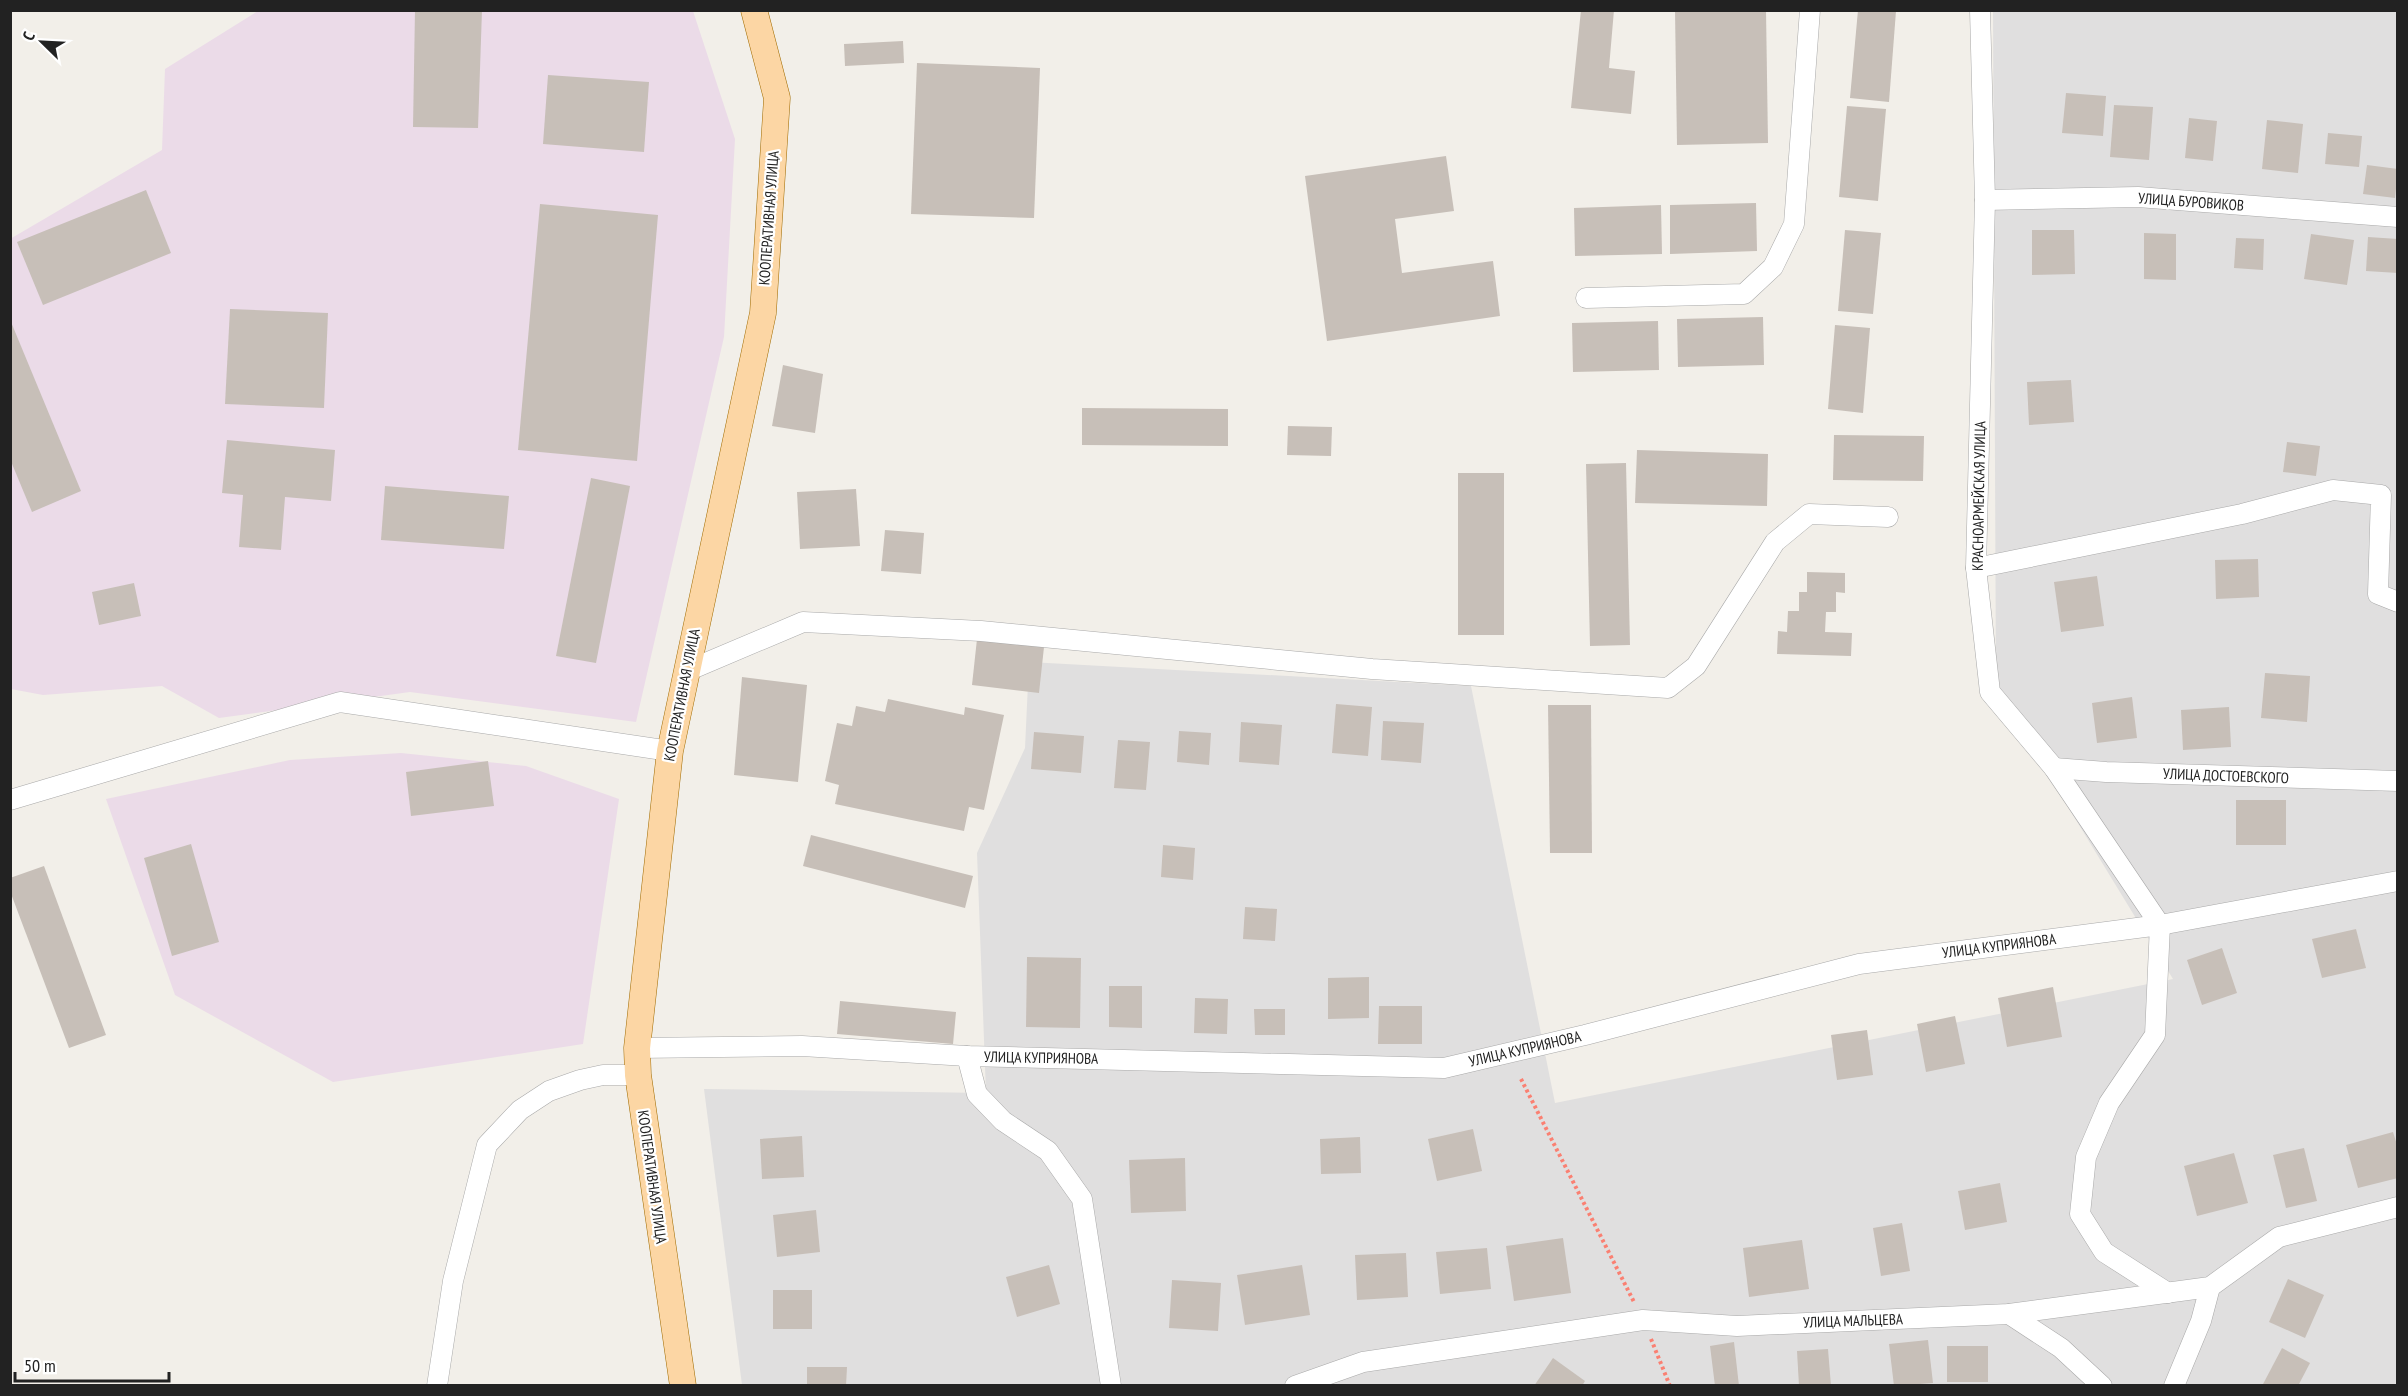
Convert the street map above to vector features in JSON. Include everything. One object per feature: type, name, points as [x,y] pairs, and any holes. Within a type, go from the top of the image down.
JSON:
[{"type":"main road","name":"КООПЕРАТИВНАЯ УЛИЦА","points":[[683,1386],[638,1075],[637,1048],[670,751],[764,313],[777,98],[754,10]]},
{"type":"street","points":[[1586,298],[1744,294],[1773,267],[1794,224],[1810,10]]},
{"type":"street","name":"КРАСНОАРМЕЙСКАЯ УЛИЦА","points":[[1980,10],[1985,200],[1977,568],[1990,693],[2054,768],[2160,925]]},
{"type":"street","name":"УЛИЦА БУРОВИКОВ","points":[[1985,200],[2138,197],[2397,218]]},
{"type":"street","points":[[1977,568],[2242,514],[2333,490],[2381,495],[2378,594],[2397,602]]},
{"type":"street","points":[[687,670],[804,622],[981,631],[1372,669],[1668,688],[1696,666],[1775,542],[1809,514],[1888,517]]},
{"type":"street","points":[[10,800],[340,702],[670,751]]},
{"type":"street","name":"УЛИЦА ДОСТОЕВСКОГО","points":[[2054,768],[2106,772],[2397,781]]},
{"type":"street","name":"УЛИЦА КУПРИЯНОВА","points":[[637,1048],[802,1046],[967,1056],[1444,1068],[1585,1035],[1859,964],[2160,925],[2397,881]]},
{"type":"street","points":[[2160,925],[2156,1035],[2109,1103],[2086,1157],[2080,1214],[2104,1252],[2168,1293]]},
{"type":"street","points":[[967,1056],[977,1094],[1004,1120],[1048,1151],[1082,1200],[1111,1386]]},
{"type":"street","points":[[437,1386],[453,1281],[487,1145],[520,1110],[549,1091],[603,1075],[638,1075]]},
{"type":"street","name":"УЛИЦА МАЛЬЦЕВА","points":[[1295,1386],[1364,1362],[1643,1320],[1737,1326],[2008,1314],[2210,1287],[2279,1238],[2397,1207]]},
{"type":"street","points":[[2174,1386],[2201,1321],[2210,1287]]},
{"type":"street","points":[[2008,1314],[2061,1348],[2102,1386]]},
{"type":"path","points":[[1521,1079],[1643,1320],[1670,1386]]},
{"type":"shaded area","points":[[258,11],[693,11],[735,139],[724,337],[636,722],[410,692],[219,718],[162,686],[43,695],[11,689],[10,239],[162,150],[165,69]]},
{"type":"shaded area","points":[[1993,11],[2397,11],[2397,1385],[742,1385],[704,1089],[986,1093],[977,853],[1025,748],[1029,662],[1471,686],[1555,1103],[2173,979],[1996,689]]},
{"type":"shaded area","points":[[401,753],[526,766],[619,799],[583,1044],[333,1082],[175,995],[106,799],[290,760]]},
{"type":"building","points":[[415,10],[482,10],[478,128],[413,127]]},
{"type":"building","points":[[1581,10],[1614,10],[1609,68],[1635,71],[1631,114],[1571,108]]},
{"type":"building","points":[[1675,10],[1766,10],[1768,143],[1677,145]]},
{"type":"building","points":[[1858,10],[1896,11],[1889,102],[1850,98]]},
{"type":"building","points":[[903,41],[904,63],[845,66],[844,44]]},
{"type":"building","points":[[917,63],[1040,68],[1034,218],[911,214]]},
{"type":"building","points":[[548,75],[649,82],[644,152],[543,144]]},
{"type":"building","points":[[2066,93],[2106,96],[2103,136],[2062,133]]},
{"type":"building","points":[[2114,105],[2153,107],[2149,160],[2110,157]]},
{"type":"building","points":[[1847,106],[1886,109],[1878,201],[1839,197]]},
{"type":"building","points":[[2189,118],[2217,121],[2213,161],[2185,158]]},
{"type":"building","points":[[2267,120],[2303,124],[2298,173],[2262,169]]},
{"type":"building","points":[[2328,133],[2362,136],[2359,167],[2325,164]]},
{"type":"building","points":[[1446,156],[1454,211],[1395,219],[1402,273],[1493,261],[1500,316],[1327,341],[1305,176]]},
{"type":"building","points":[[2367,165],[2398,169],[2395,198],[2363,194]]},
{"type":"building","points":[[146,190],[171,253],[43,305],[17,242]]},
{"type":"building","points":[[1756,203],[1757,251],[1670,254],[1670,205]]},
{"type":"building","points":[[540,204],[658,215],[637,461],[518,450]]},
{"type":"building","points":[[1661,205],[1662,254],[1575,256],[1574,208]]},
{"type":"building","points":[[1845,230],[1881,233],[1873,314],[1838,311]]},
{"type":"building","points":[[2032,230],[2074,230],[2075,274],[2032,275]]},
{"type":"building","points":[[2144,233],[2176,234],[2176,280],[2144,279]]},
{"type":"building","points":[[2311,234],[2354,240],[2347,285],[2304,279]]},
{"type":"building","points":[[2368,237],[2398,239],[2398,273],[2366,271]]},
{"type":"building","points":[[2236,238],[2264,239],[2263,270],[2234,268]]},
{"type":"building","points":[[230,309],[328,313],[324,408],[225,404]]},
{"type":"building","points":[[1763,317],[1764,365],[1678,367],[1677,319]]},
{"type":"building","points":[[1658,321],[1659,370],[1573,372],[1572,323]]},
{"type":"building","points":[[11,322],[81,491],[32,512],[10,459]]},
{"type":"building","points":[[1835,325],[1870,328],[1863,413],[1828,409]]},
{"type":"building","points":[[783,365],[823,374],[815,433],[772,426]]},
{"type":"building","points":[[2071,380],[2074,422],[2029,425],[2027,382]]},
{"type":"building","points":[[1082,408],[1228,409],[1228,446],[1082,445]]},
{"type":"building","points":[[1288,426],[1332,427],[1331,456],[1287,455]]},
{"type":"building","points":[[1834,435],[1924,436],[1923,481],[1833,480]]},
{"type":"building","points":[[227,440],[335,450],[331,501],[285,497],[281,550],[239,547],[243,495],[222,493]]},
{"type":"building","points":[[2287,442],[2320,446],[2316,476],[2283,472]]},
{"type":"building","points":[[1637,450],[1768,454],[1767,506],[1635,503]]},
{"type":"building","points":[[1626,463],[1630,645],[1590,646],[1586,464]]},
{"type":"building","points":[[1458,473],[1504,473],[1504,635],[1458,635]]},
{"type":"building","points":[[591,478],[630,486],[596,663],[556,656]]},
{"type":"building","points":[[385,486],[509,496],[504,549],[381,540]]},
{"type":"building","points":[[856,489],[860,546],[800,549],[797,492]]},
{"type":"building","points":[[885,530],[924,533],[921,574],[881,571]]},
{"type":"building","points":[[2258,559],[2259,597],[2216,599],[2215,560]]},
{"type":"building","points":[[1807,572],[1845,573],[1845,593],[1836,592],[1836,612],[1826,612],[1825,632],[1852,633],[1851,656],[1777,654],[1778,631],[1787,632],[1788,611],[1799,611],[1799,592],[1807,592]]},
{"type":"building","points":[[2097,576],[2104,626],[2061,632],[2054,582]]},
{"type":"building","points":[[134,583],[141,616],[99,625],[92,592]]},
{"type":"building","points":[[977,639],[1044,647],[1039,693],[972,685]]},
{"type":"building","points":[[2265,673],[2310,676],[2307,722],[2261,718]]},
{"type":"building","points":[[742,677],[807,685],[798,782],[734,775]]},
{"type":"building","points":[[2132,697],[2137,738],[2097,743],[2092,703]]},
{"type":"building","points":[[888,699],[964,715],[965,707],[1004,715],[984,810],[969,807],[964,831],[835,804],[839,785],[825,781],[837,723],[852,726],[856,706],[885,712]]},
{"type":"building","points":[[1336,704],[1372,707],[1368,756],[1332,753]]},
{"type":"building","points":[[1548,705],[1591,705],[1592,853],[1550,853]]},
{"type":"building","points":[[2229,707],[2231,747],[2183,750],[2181,710]]},
{"type":"building","points":[[1383,721],[1424,723],[1421,763],[1381,760]]},
{"type":"building","points":[[1241,722],[1282,725],[1279,765],[1239,762]]},
{"type":"building","points":[[1179,731],[1211,733],[1209,765],[1177,762]]},
{"type":"building","points":[[1034,732],[1084,736],[1081,773],[1031,769]]},
{"type":"building","points":[[1118,740],[1150,742],[1146,790],[1114,788]]},
{"type":"building","points":[[488,761],[494,806],[411,816],[406,772]]},
{"type":"building","points":[[2236,800],[2286,800],[2286,845],[2236,845]]},
{"type":"building","points":[[811,835],[973,876],[965,908],[803,866]]},
{"type":"building","points":[[191,844],[219,942],[172,956],[144,858]]},
{"type":"building","points":[[1163,845],[1195,848],[1193,880],[1161,877]]},
{"type":"building","points":[[44,866],[106,1035],[69,1048],[10,891],[10,878]]},
{"type":"building","points":[[1245,907],[1277,909],[1275,941],[1243,939]]},
{"type":"building","points":[[2356,929],[2366,968],[2322,978],[2312,939]]},
{"type":"building","points":[[2222,948],[2237,993],[2202,1005],[2187,960]]},
{"type":"building","points":[[1027,957],[1081,958],[1080,1028],[1026,1027]]},
{"type":"building","points":[[1369,977],[1369,1018],[1328,1019],[1328,978]]},
{"type":"building","points":[[1109,986],[1142,986],[1142,1028],[1109,1027]]},
{"type":"building","points":[[2053,987],[2062,1037],[2007,1047],[1998,998]]},
{"type":"building","points":[[1195,998],[1228,999],[1227,1034],[1194,1033]]},
{"type":"building","points":[[840,1001],[956,1012],[953,1044],[837,1034]]},
{"type":"building","points":[[1379,1006],[1422,1006],[1422,1044],[1378,1044]]},
{"type":"building","points":[[1254,1009],[1285,1009],[1285,1035],[1255,1035]]},
{"type":"building","points":[[1955,1016],[1965,1064],[1926,1072],[1917,1024]]},
{"type":"building","points":[[1867,1030],[1873,1075],[1837,1080],[1831,1035]]},
{"type":"building","points":[[1473,1129],[1482,1171],[1437,1181],[1428,1139]]},
{"type":"building","points":[[2393,1132],[2398,1148],[2398,1178],[2358,1188],[2346,1145]]},
{"type":"building","points":[[802,1136],[804,1177],[762,1179],[760,1139]]},
{"type":"building","points":[[1360,1137],[1361,1173],[1321,1174],[1320,1139]]},
{"type":"building","points":[[2304,1148],[2317,1201],[2286,1208],[2273,1155]]},
{"type":"building","points":[[2234,1153],[2248,1203],[2197,1216],[2184,1166]]},
{"type":"building","points":[[1185,1158],[1186,1211],[1131,1213],[1129,1160]]},
{"type":"building","points":[[2000,1183],[2007,1222],[1965,1230],[1958,1191]]},
{"type":"building","points":[[816,1210],[820,1252],[777,1257],[773,1215]]},
{"type":"building","points":[[1902,1223],[1910,1271],[1881,1276],[1873,1228]]},
{"type":"building","points":[[1563,1238],[1571,1293],[1514,1301],[1506,1246]]},
{"type":"building","points":[[1802,1240],[1809,1289],[1749,1297],[1743,1248]]},
{"type":"building","points":[[1487,1248],[1491,1289],[1440,1294],[1436,1252]]},
{"type":"building","points":[[1406,1253],[1408,1297],[1357,1300],[1355,1255]]},
{"type":"building","points":[[1049,1265],[1060,1304],[1017,1317],[1006,1277]]},
{"type":"building","points":[[1302,1265],[1310,1315],[1245,1325],[1237,1275]]},
{"type":"building","points":[[2288,1279],[2324,1295],[2305,1338],[2269,1322]]},
{"type":"building","points":[[1172,1280],[1221,1283],[1218,1331],[1169,1328]]},
{"type":"building","points":[[773,1290],[812,1290],[812,1329],[773,1329]]},
{"type":"building","points":[[1928,1340],[1933,1383],[1894,1386],[1889,1344]]},
{"type":"building","points":[[1734,1342],[1739,1386],[1715,1386],[1710,1346]]},
{"type":"building","points":[[1947,1346],[1988,1346],[1988,1382],[1947,1382]]},
{"type":"building","points":[[2282,1348],[2310,1363],[2298,1386],[2262,1386]]},
{"type":"building","points":[[1828,1349],[1831,1386],[1799,1386],[1797,1351]]},
{"type":"building","points":[[1553,1358],[1585,1381],[1582,1386],[1534,1386]]},
{"type":"building","points":[[807,1367],[847,1367],[846,1386],[807,1386]]}]
